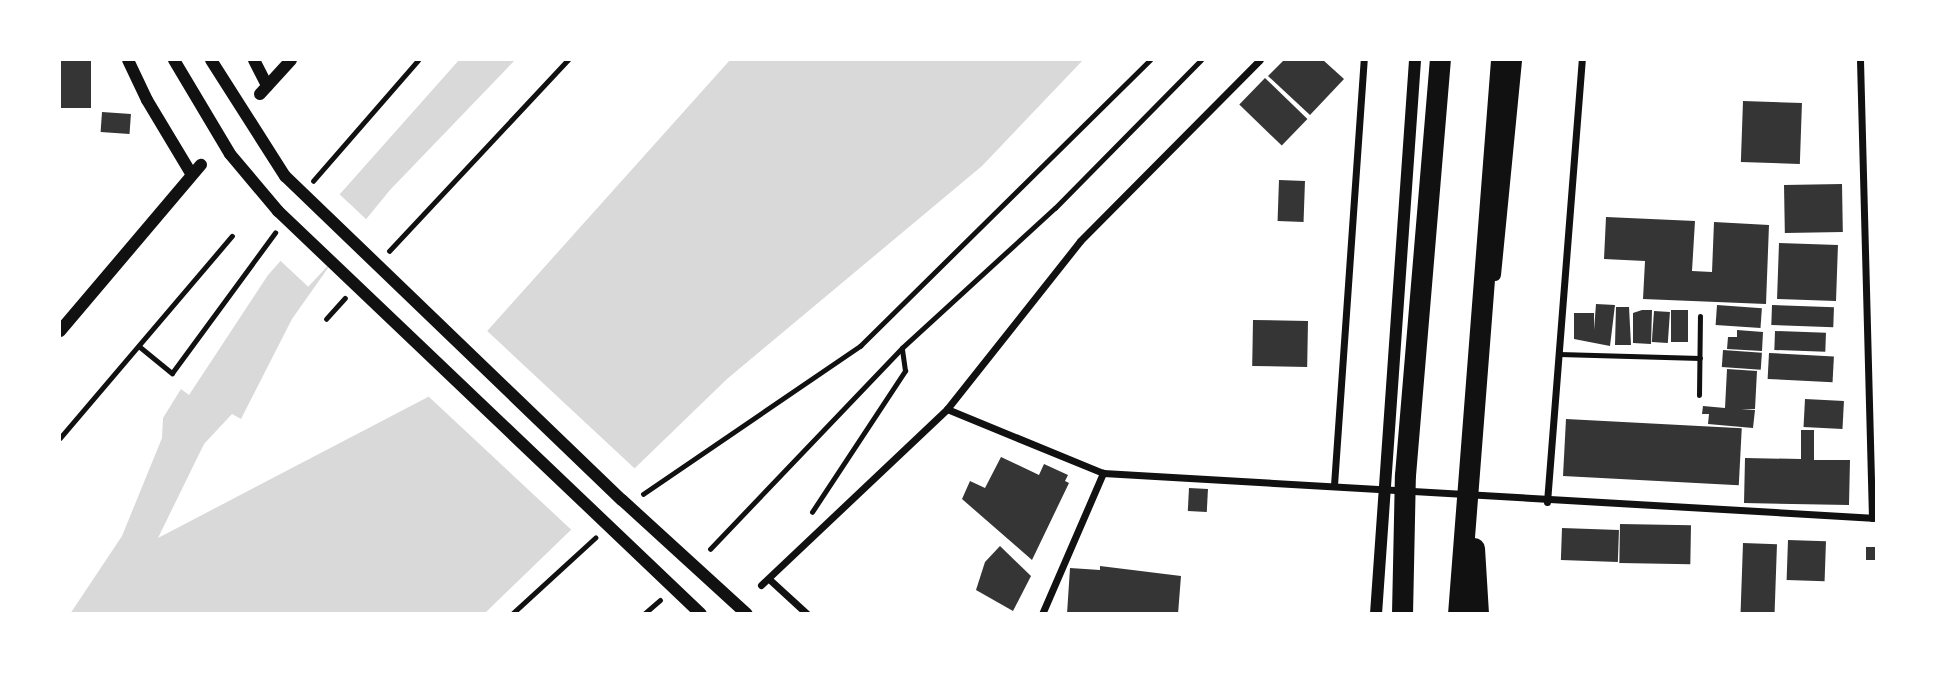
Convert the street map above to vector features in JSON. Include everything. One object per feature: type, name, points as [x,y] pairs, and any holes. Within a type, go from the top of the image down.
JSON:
[{"type":"highway","points":[[1389,614],[1405,475],[1440,60]]},
{"type":"highway","points":[[1458,614],[1472,489],[1501,60]]},
{"type":"highway","points":[[1402,614],[1405,475]]},
{"type":"highway","points":[[1472,489],[1478,614]]},
{"type":"street","points":[[60,331],[197,170],[147,100],[128,60]]},
{"type":"street","points":[[174,60],[230,154],[265,197],[701,614]]},
{"type":"street","points":[[211,60],[285,176],[675,549],[747,614]]},
{"type":"street","points":[[254,60],[264,90],[291,60]]},
{"type":"street","points":[[761,585],[947,409],[1080,241],[1260,60]]},
{"type":"street","points":[[1334,485],[1364,60]]},
{"type":"street","points":[[1377,614],[1388,490],[1415,60]]},
{"type":"street","points":[[1466,614],[1472,489],[1516,60]]},
{"type":"street","points":[[1547,502],[1582,60]]},
{"type":"street","points":[[947,409],[1103,473],[1388,490],[1472,489],[1547,502],[1874,518],[1860,60]]},
{"type":"street","points":[[1042,614],[1103,473]]},
{"type":"street","points":[[769,579],[807,614]]},
{"type":"lane","points":[[1699,395],[1700,316]]},
{"type":"lane","points":[[1559,354],[1700,358]]},
{"type":"path","points":[[382,259],[568,60]]},
{"type":"path","points":[[640,497],[860,346],[1150,60]]},
{"type":"path","points":[[710,549],[902,348],[1055,208],[1201,60]]},
{"type":"path","points":[[60,438],[232,236]]},
{"type":"path","points":[[326,319],[354,289]]},
{"type":"path","points":[[139,346],[172,373]]},
{"type":"path","points":[[810,515],[905,371],[902,348]]},
{"type":"path","points":[[512,614],[600,533]]},
{"type":"path","points":[[644,614],[660,600]]},
{"type":"shaded area","points":[[459,60],[515,60],[390,190],[340,251],[292,319],[241,419],[232,414],[204,444],[158,538],[428,397],[730,60],[1083,60],[982,166],[727,379],[485,613],[70,614],[122,536],[162,438],[163,418],[181,389],[189,395],[268,275]]},
{"type":"pier","points":[[336,191],[369,222],[308,287],[275,256]]},
{"type":"pier","points":[[484,328],[637,471],[577,535],[424,392]]},
{"type":"building","points":[[60,60],[91,60],[91,108],[60,108]]},
{"type":"building","points":[[1284,60],[1323,60],[1344,79],[1310,115],[1268,76]]},
{"type":"building","points":[[1265,78],[1307,119],[1282,146],[1239,105]]},
{"type":"building","points":[[1743,101],[1802,103],[1800,164],[1741,162]]},
{"type":"building","points":[[102,112],[131,114],[130,134],[101,132]]},
{"type":"building","points":[[1279,180],[1305,181],[1304,222],[1278,221]]},
{"type":"building","points":[[1842,184],[1843,232],[1785,233],[1784,185]]},
{"type":"building","points":[[1606,217],[1695,221],[1692,271],[1712,272],[1714,222],[1769,225],[1766,304],[1643,299],[1645,261],[1604,259]]},
{"type":"building","points":[[1779,243],[1838,245],[1836,301],[1777,299]]},
{"type":"building","points":[[1596,304],[1615,305],[1610,346],[1574,339],[1574,313],[1594,313],[1594,330]]},
{"type":"building","points":[[1717,305],[1762,308],[1760,328],[1716,325]]},
{"type":"building","points":[[1772,305],[1834,307],[1833,327],[1771,325]]},
{"type":"building","points":[[1616,307],[1629,307],[1631,345],[1615,345]]},
{"type":"building","points":[[1652,310],[1651,344],[1633,343],[1633,313]]},
{"type":"building","points":[[1671,310],[1688,310],[1688,342],[1671,342]]},
{"type":"building","points":[[1654,311],[1670,312],[1668,343],[1652,342]]},
{"type":"building","points":[[1253,320],[1308,321],[1307,367],[1252,366]]},
{"type":"building","points":[[1737,330],[1763,332],[1762,351],[1727,349],[1728,337],[1737,337]]},
{"type":"building","points":[[1775,331],[1826,333],[1825,352],[1774,350]]},
{"type":"building","points":[[1723,350],[1762,353],[1761,370],[1722,367]]},
{"type":"building","points":[[1769,353],[1834,356],[1833,382],[1768,379]]},
{"type":"building","points":[[1727,369],[1757,371],[1755,409],[1741,409],[1755,410],[1753,428],[1708,424],[1709,414],[1702,414],[1703,406],[1725,408]]},
{"type":"building","points":[[1805,399],[1844,401],[1842,429],[1804,427]]},
{"type":"building","points":[[1566,419],[1742,428],[1739,485],[1563,476]]},
{"type":"building","points":[[1801,430],[1814,430],[1814,460],[1850,460],[1849,505],[1744,503],[1745,458],[1801,459]]},
{"type":"building","points":[[1001,457],[1039,475],[1044,464],[1068,475],[1065,481],[1069,483],[1032,560],[962,499],[970,481],[985,488]]},
{"type":"building","points":[[1189,488],[1208,489],[1207,512],[1188,511]]},
{"type":"building","points":[[1620,524],[1691,525],[1690,564],[1619,563]]},
{"type":"building","points":[[1562,528],[1619,530],[1618,562],[1561,560]]},
{"type":"building","points":[[1788,540],[1826,541],[1825,581],[1787,580]]},
{"type":"building","points":[[1743,543],[1777,544],[1775,614],[1741,614]]},
{"type":"building","points":[[1000,546],[1031,576],[1013,611],[976,590],[985,562]]},
{"type":"building","points":[[1866,547],[1876,547],[1876,560],[1866,560]]},
{"type":"building","points":[[1100,566],[1181,576],[1178,614],[1067,614],[1070,568],[1100,570]]}]
